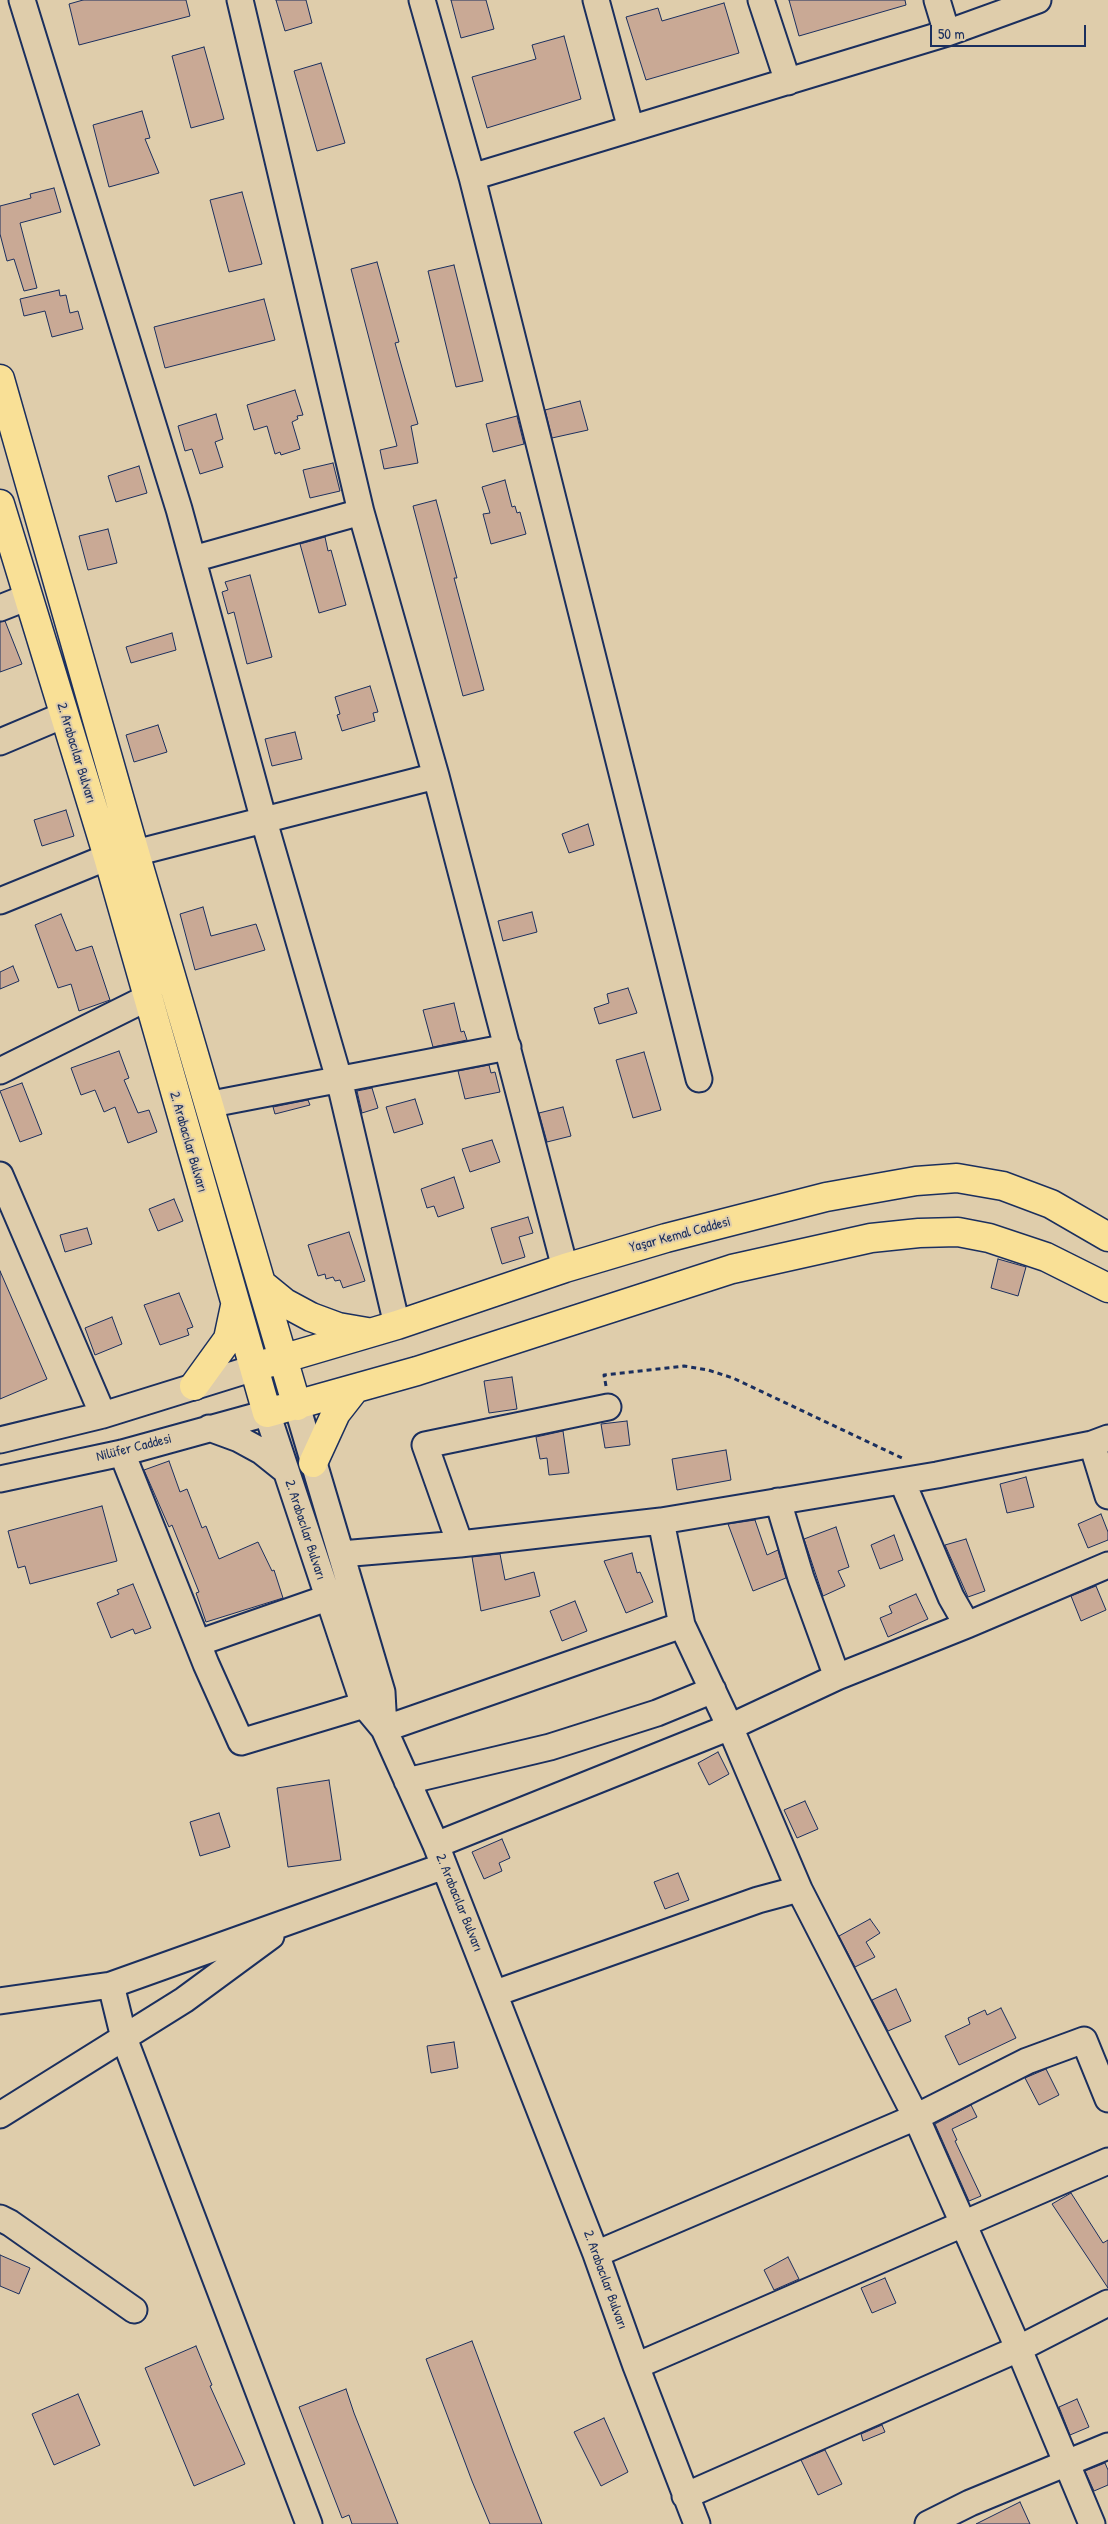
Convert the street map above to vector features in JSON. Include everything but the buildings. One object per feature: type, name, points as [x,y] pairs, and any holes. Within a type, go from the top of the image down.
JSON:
[{"type":"main road","points":[[0,378],[135,853],[297,1406]]},
{"type":"main road","name":"2. Arabacılar Bulvarı","points":[[0,504],[108,857],[235,1305],[268,1414]]},
{"type":"main road","name":"Yaşar Kemal Caddesi","points":[[254,1368],[397,1325],[565,1268],[666,1238],[826,1197],[916,1181],[956,1178],[1003,1186],[1051,1204],[1108,1237]]},
{"type":"main road","points":[[268,1414],[354,1390],[732,1269],[871,1238],[919,1233],[958,1232],[989,1238],[1046,1257],[1108,1288]]},
{"type":"main road","points":[[262,1285],[285,1303],[311,1317],[338,1327],[371,1333]]},
{"type":"main road","points":[[194,1386],[228,1338],[235,1305]]},
{"type":"main road","points":[[314,1463],[336,1413],[354,1390]]},
{"type":"street","points":[[22,0],[193,559],[264,821],[339,1079],[397,1325]]},
{"type":"street","points":[[240,0],[361,512],[436,776],[565,1268]]},
{"type":"street","points":[[422,0],[472,177],[699,1079]]},
{"type":"street","points":[[596,0],[631,129]]},
{"type":"street","points":[[761,0],[788,82]]},
{"type":"street","points":[[937,0],[947,33]]},
{"type":"street","points":[[472,177],[947,33],[1038,0]]},
{"type":"street","points":[[193,559],[361,512]]},
{"type":"street","points":[[0,608],[28,596]]},
{"type":"street","points":[[0,742],[64,715]]},
{"type":"street","points":[[0,901],[108,857],[135,853],[436,776]]},
{"type":"street","points":[[0,1071],[147,998]]},
{"type":"street","points":[[217,1103],[508,1046]]},
{"type":"street","points":[[0,1175],[103,1415]]},
{"type":"street","points":[[0,1440],[103,1415],[254,1368]]},
{"type":"street","points":[[297,1406],[382,1692],[384,1729],[682,1625]]},
{"type":"street","points":[[460,1544],[426,1445],[608,1407]]},
{"type":"street","name":"Nilüfer Caddesi","points":[[0,1479],[122,1453],[209,1428],[268,1414]]},
{"type":"street","name":"2. Arabacılar Bulvarı","points":[[268,1414],[327,1598],[364,1705],[384,1729],[440,1856],[496,1993],[697,2524]]},
{"type":"street","points":[[209,1428],[239,1439],[261,1451],[286,1471]]},
{"type":"street","points":[[340,1554],[460,1544],[661,1521],[937,1475],[1100,1441],[1108,1496]]},
{"type":"street","points":[[122,1453],[198,1643],[241,1742],[364,1705]]},
{"type":"street","points":[[902,1480],[951,1596],[967,1625]]},
{"type":"street","points":[[778,1501],[801,1578],[837,1676]]},
{"type":"street","points":[[661,1521],[682,1625],[730,1727],[799,1888],[916,2117],[1018,2349],[1092,2524]]},
{"type":"street","points":[[0,2001],[111,1985],[294,1920],[730,1727],[837,1676],[967,1625],[1108,1565]]},
{"type":"street","points":[[198,1643],[327,1598]]},
{"type":"street","points":[[407,1781],[550,1747],[639,1719],[713,1690]]},
{"type":"street","points":[[496,1993],[758,1900],[799,1888]]},
{"type":"street","points":[[0,2115],[184,2000],[294,1920]]},
{"type":"street","points":[[111,1985],[124,2038],[309,2524]]},
{"type":"street","points":[[596,2254],[916,2117],[1027,2061],[1084,2040],[1108,2099]]},
{"type":"street","points":[[636,2366],[1108,2161]]},
{"type":"street","points":[[0,2218],[10,2223],[134,2310]]},
{"type":"street","points":[[685,2496],[1018,2349],[1108,2303]]},
{"type":"street","points":[[928,2524],[1066,2462],[1108,2446]]},
{"type":"path","points":[[608,1407],[604,1375],[684,1366],[708,1370],[733,1378],[937,1475]]}]
